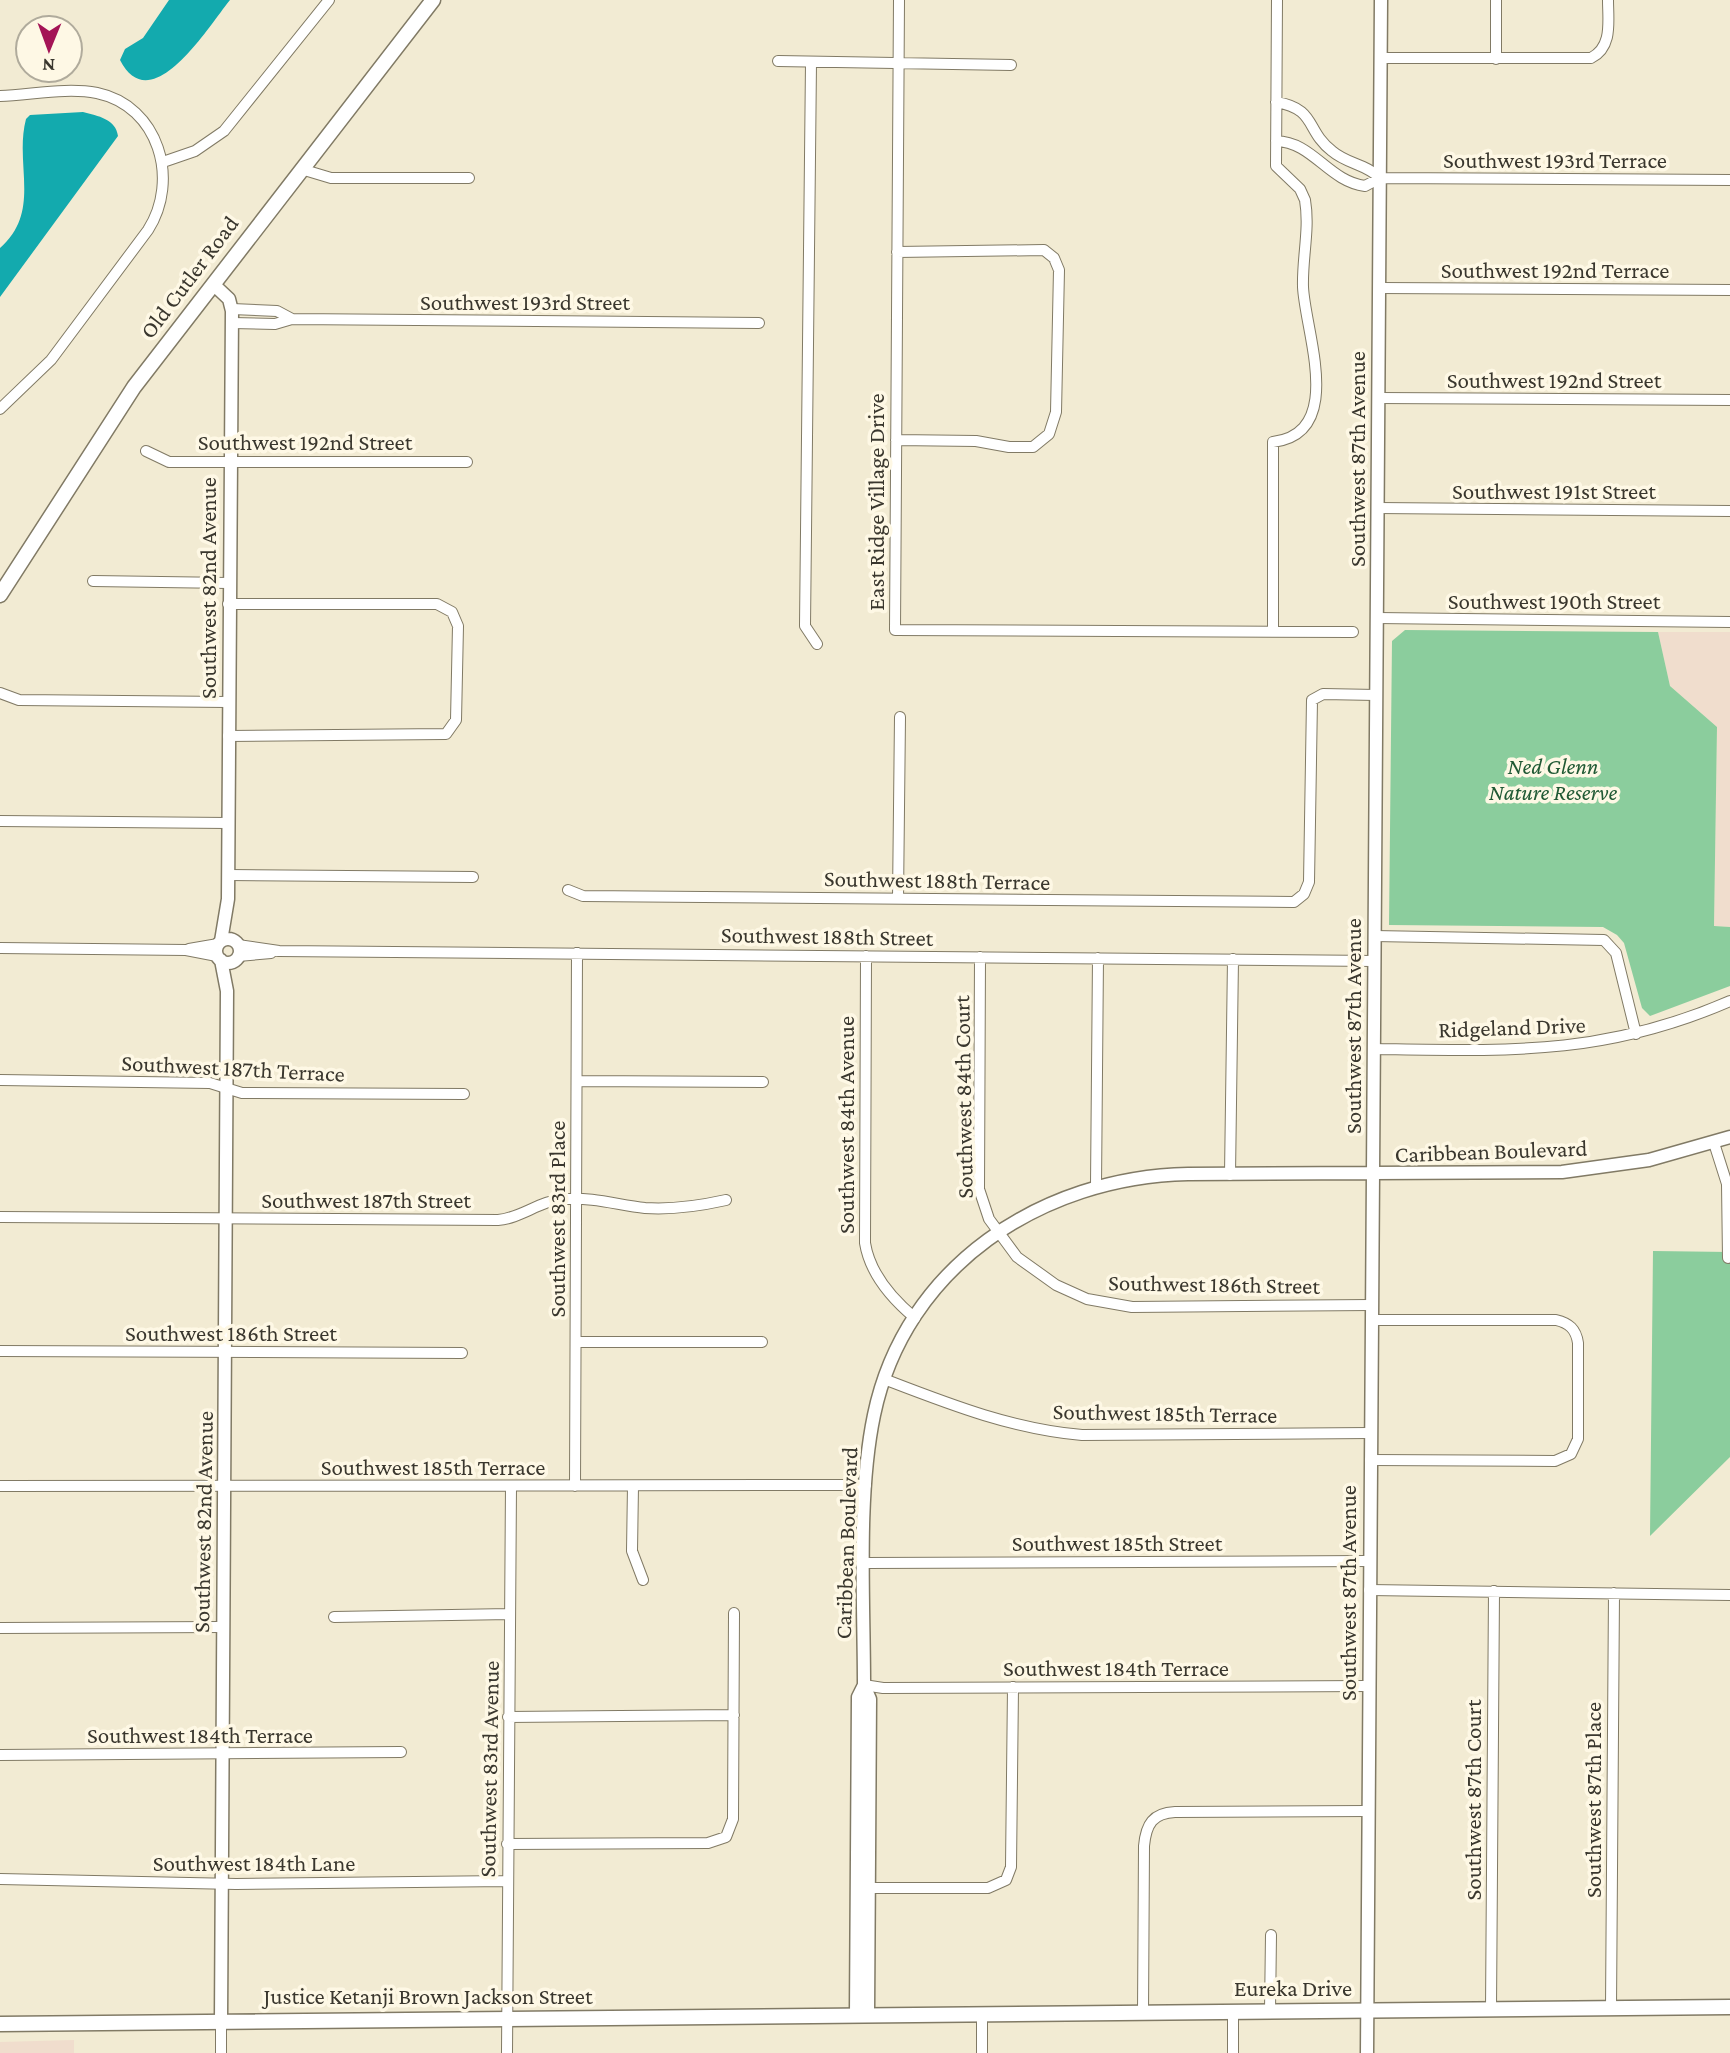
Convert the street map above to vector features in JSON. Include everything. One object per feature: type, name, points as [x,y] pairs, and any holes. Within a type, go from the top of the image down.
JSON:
[{"type":"main road","name":"Old Cutler Road","points":[[0,595],[134,387],[433,0]]},
{"type":"main road","name":"Eureka Drive","points":[[862,2015],[1730,2007]]},
{"type":"main road","name":"Justice Ketanji Brown Jackson Street","points":[[0,2024],[862,2015]]},
{"type":"street","points":[[163,162],[195,151],[228,127],[329,0]]},
{"type":"street","name":"East Ridge Village Drive","points":[[899,0],[895,629],[1353,632]]},
{"type":"street","points":[[1273,631],[1273,442],[1290,438],[1306,427],[1315,397],[1313,335],[1303,286],[1306,206],[1300,188],[1277,169],[1276,0]]},
{"type":"street","name":"Southwest 87th Avenue","points":[[1367,2053],[1381,0]]},
{"type":"street","points":[[1496,0],[1496,60]]},
{"type":"street","points":[[1381,58],[1580,60],[1599,53],[1607,37],[1608,0]]},
{"type":"street","points":[[778,61],[1011,65]]},
{"type":"street","points":[[811,63],[805,626],[817,644]]},
{"type":"street","points":[[0,96],[78,91],[113,98],[145,123],[163,162],[161,203],[148,230],[51,360],[0,409]]},
{"type":"street","points":[[1276,102],[1301,109],[1321,140],[1344,160],[1367,166],[1380,178]]},
{"type":"street","points":[[1309,152],[1321,140]]},
{"type":"street","points":[[1276,141],[1290,142],[1309,152],[1335,175],[1344,160]]},
{"type":"street","points":[[301,169],[331,178],[469,178]]},
{"type":"street","name":"Southwest 193rd Terrace","points":[[1335,175],[1347,182],[1364,186],[1380,178],[1730,180]]},
{"type":"street","points":[[896,440],[976,441],[1025,448],[1037,446],[1049,434],[1056,412],[1059,276],[1054,258],[1038,250],[897,252]]},
{"type":"street","points":[[214,284],[229,299],[232,309]]},
{"type":"street","name":"Southwest 192nd Terrace","points":[[1379,288],[1730,290]]},
{"type":"street","name":"Southwest 193rd Street","points":[[232,309],[267,310],[283,313],[292,319]]},
{"type":"street","name":"Southwest 82nd Avenue","points":[[221,2053],[228,604],[232,309]]},
{"type":"street","points":[[267,310],[267,324]]},
{"type":"street","name":"Southwest 193rd Street","points":[[232,323],[267,324],[292,319],[759,323]]},
{"type":"street","name":"Southwest 192nd Street","points":[[1378,398],[1730,400]]},
{"type":"street","name":"Southwest 192nd Street","points":[[146,451],[169,461],[467,462]]},
{"type":"street","name":"Southwest 191st Street","points":[[1377,508],[1730,511]]},
{"type":"street","points":[[93,581],[229,583]]},
{"type":"street","points":[[228,604],[437,604],[452,612],[458,626],[456,716],[449,732],[433,736],[228,736]]},
{"type":"street","name":"Southwest 190th Street","points":[[1377,618],[1730,622]]},
{"type":"street","points":[[0,693],[19,700],[228,702]]},
{"type":"street","name":"Southwest 188th Terrace","points":[[568,890],[583,896],[1286,903],[1298,900],[1309,882],[1311,708],[1314,698],[1324,694],[1376,695]]},
{"type":"street","points":[[898,899],[900,717]]},
{"type":"street","points":[[0,821],[228,823]]},
{"type":"street","points":[[228,875],[473,877]]},
{"type":"street","points":[[1374,936],[1604,940],[1616,953],[1636,1034]]},
{"type":"street","name":"Southwest 188th Street","points":[[0,948],[1374,961]]},
{"type":"street","name":"Southwest 83rd Place","points":[[575,1486],[578,953]]},
{"type":"street","name":"Southwest 84th Avenue","points":[[866,956],[865,1243],[869,1259],[882,1284],[915,1318]]},
{"type":"street","name":"Southwest 84th Court","points":[[980,957],[979,1189],[985,1212],[998,1232]]},
{"type":"street","points":[[1096,1186],[1098,958]]},
{"type":"street","points":[[1230,1175],[1233,959]]},
{"type":"street","name":"Ridgeland Drive","points":[[1374,1049],[1538,1050],[1590,1044],[1636,1034],[1730,1001]]},
{"type":"street","name":"Southwest 187th Terrace","points":[[0,1080],[210,1083],[242,1093],[464,1094]]},
{"type":"street","points":[[577,1081],[763,1082]]},
{"type":"street","name":"Caribbean Boulevard","points":[[862,2015],[858,1698],[864,1685],[866,1485],[871,1431],[884,1379],[915,1318],[952,1271],[998,1232],[1053,1200],[1096,1186],[1149,1176],[1575,1171],[1649,1160],[1730,1137]]},
{"type":"street","points":[[1714,1143],[1727,1184],[1728,1258]]},
{"type":"street","name":"Southwest 187th Street","points":[[0,1217],[498,1220],[514,1217],[544,1203],[577,1199],[672,1209],[726,1199]]},
{"type":"street","name":"Southwest 186th Street","points":[[998,1232],[1017,1257],[1040,1275],[1071,1293],[1104,1304],[1132,1307],[1371,1306]]},
{"type":"street","points":[[1370,1460],[1555,1461],[1571,1454],[1578,1439],[1578,1343],[1572,1327],[1556,1320],[1371,1320]]},
{"type":"street","points":[[576,1342],[762,1342]]},
{"type":"street","name":"Southwest 186th Street","points":[[0,1351],[461,1353]]},
{"type":"street","name":"Southwest 185th Terrace","points":[[884,1379],[1003,1422],[1050,1432],[1082,1435],[1370,1433]]},
{"type":"street","name":"Southwest 185th Terrace","points":[[0,1486],[866,1485]]},
{"type":"street","name":"Southwest 83rd Avenue","points":[[508,2053],[507,1844],[511,1486]]},
{"type":"street","points":[[633,1486],[632,1551],[643,1580]]},
{"type":"street","name":"Southwest 185th Street","points":[[865,1563],[1369,1561]]},
{"type":"street","points":[[1369,1590],[1730,1595]]},
{"type":"street","name":"Southwest 87th Court","points":[[1491,2009],[1494,1591]]},
{"type":"street","name":"Southwest 87th Place","points":[[1611,2008],[1614,1593]]},
{"type":"street","points":[[507,1844],[708,1843],[726,1837],[733,1819],[734,1614]]},
{"type":"street","points":[[334,1616],[510,1615]]},
{"type":"street","points":[[0,1628],[223,1627]]},
{"type":"street","name":"Southwest 184th Terrace","points":[[864,1685],[883,1688],[1368,1686]]},
{"type":"street","points":[[862,1888],[988,1888],[1006,1880],[1012,1867],[1013,1687]]},
{"type":"street","points":[[508,1717],[734,1715]]},
{"type":"street","name":"Southwest 184th Terrace","points":[[0,1755],[401,1752]]},
{"type":"street","points":[[1143,2012],[1144,1846],[1150,1821],[1167,1812],[1367,1811]]},
{"type":"street","name":"Southwest 184th Lane","points":[[0,1879],[221,1883],[507,1881]]},
{"type":"street","points":[[1270,2011],[1271,1935]]},
{"type":"street","points":[[1233,2011],[1233,2053]]},
{"type":"street","points":[[982,2014],[982,2053]]},
{"type":"shaded area","points":[[1658,632],[1730,632],[1730,927],[1714,926],[1717,727],[1670,686]]},
{"type":"shaded area","points":[[74,2040],[74,2053],[0,2053],[0,2042]]},
{"type":"green space","name":"Ned Glenn Nature Reserve","points":[[1405,630],[1658,632],[1670,686],[1717,727],[1714,926],[1730,927],[1730,986],[1650,1016],[1642,1008],[1624,943],[1617,935],[1603,927],[1389,925],[1392,641]]},
{"type":"green space","points":[[1653,1251],[1730,1252],[1730,1457],[1650,1536]]},
{"type":"water","points":[[169,0],[230,0],[194,47],[163,75],[147,80],[133,76],[120,60],[125,49],[143,38]]},
{"type":"water","points":[[83,112],[110,122],[117,130],[118,136],[0,297],[0,248],[13,234],[24,203],[23,136],[26,119],[30,115]]}]
